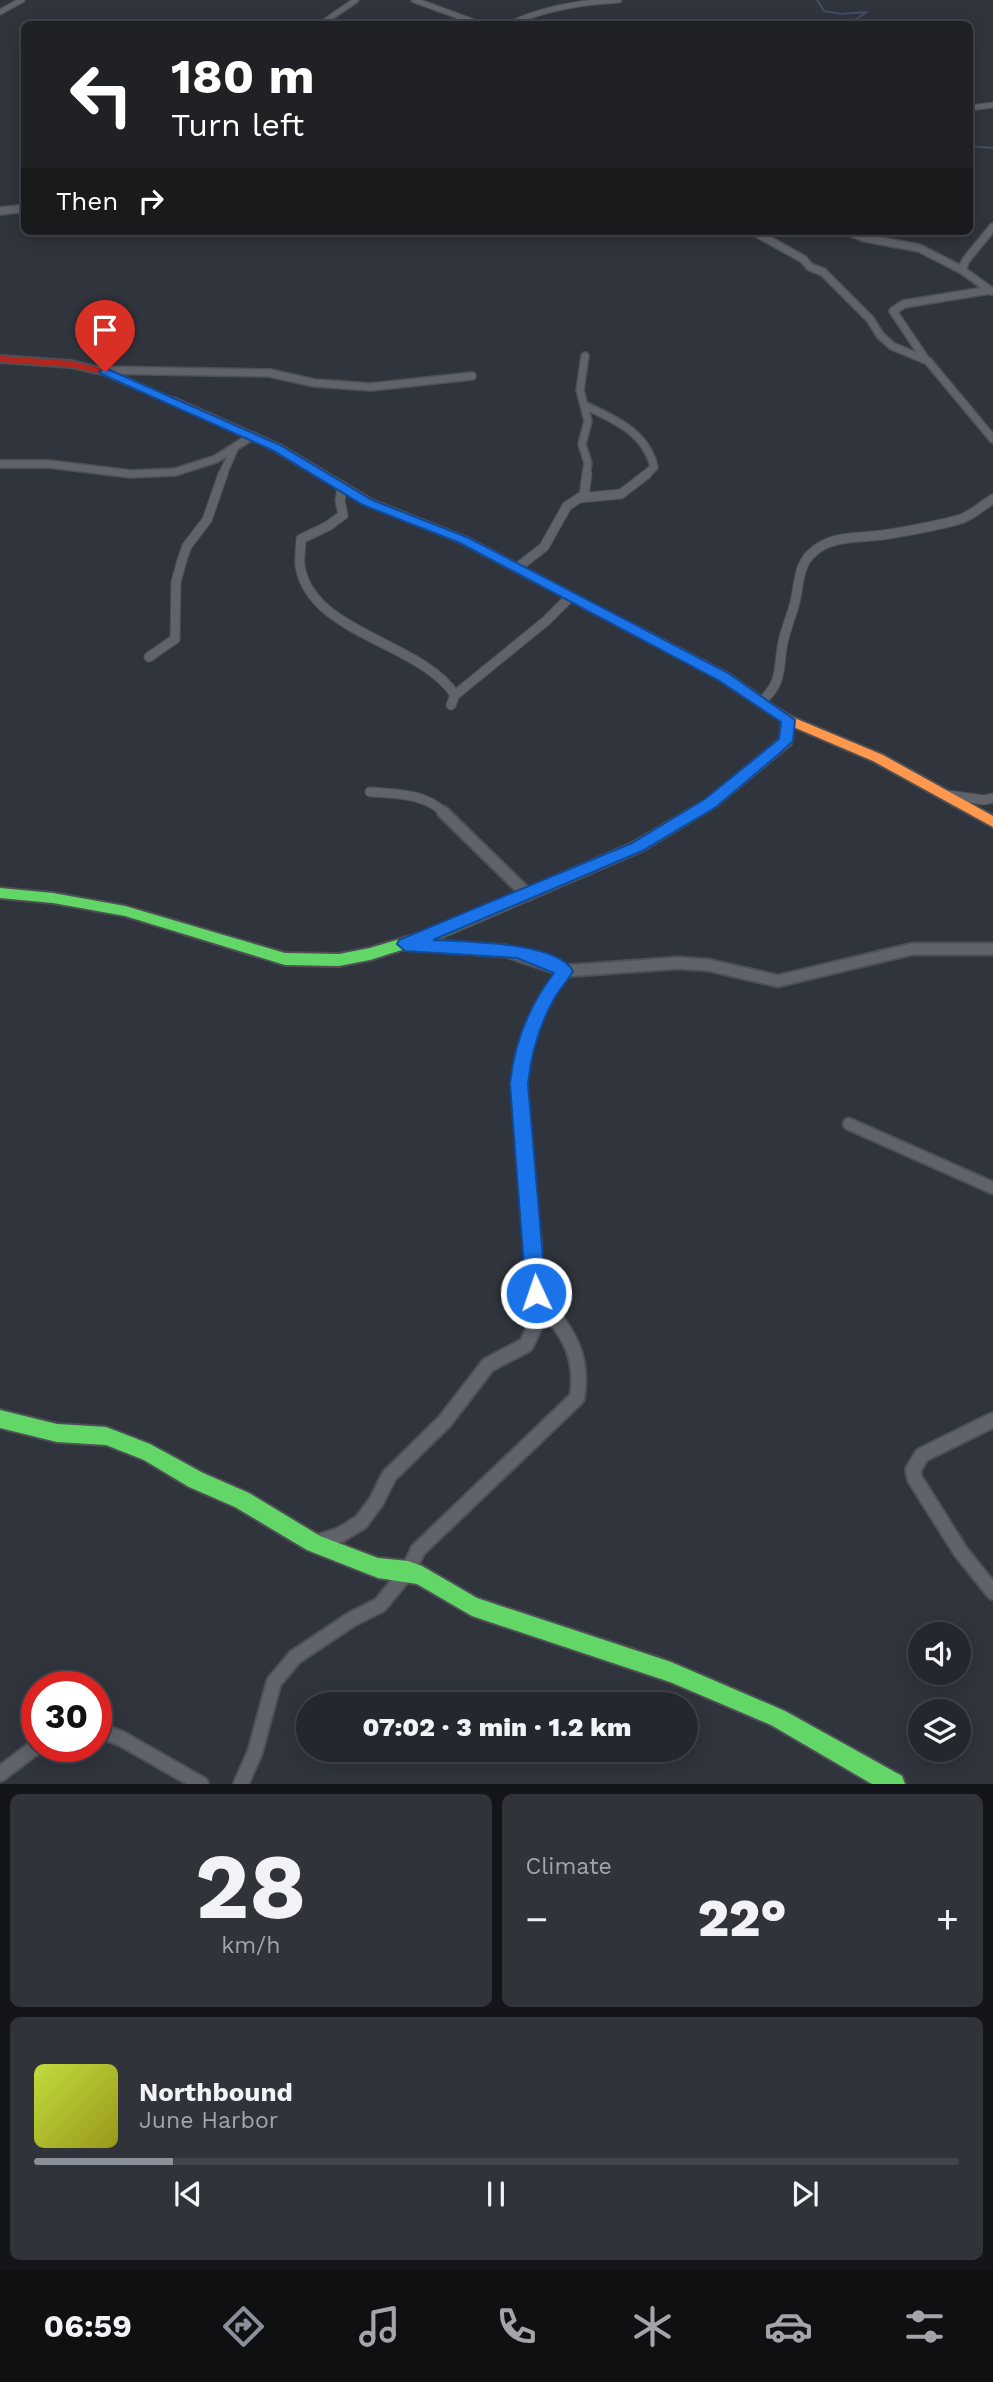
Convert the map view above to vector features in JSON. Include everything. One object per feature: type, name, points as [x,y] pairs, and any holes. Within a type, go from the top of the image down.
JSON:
[{"type":"street","points":[[0,12],[22,0]]},
{"type":"street","points":[[324,21],[356,0]]},
{"type":"street","points":[[414,0],[472,21]]},
{"type":"street","points":[[516,21],[578,3],[619,0]]},
{"type":"street","points":[[973,108],[993,105]]},
{"type":"street","points":[[0,211],[21,208]]},
{"type":"street","points":[[962,270],[966,260],[993,227]]},
{"type":"street","points":[[759,235],[803,259],[810,267],[824,272],[892,346],[926,360]]},
{"type":"street","points":[[857,235],[919,248],[962,270],[991,291]]},
{"type":"street","points":[[991,291],[904,304],[893,311],[926,360],[993,439]]},
{"type":"street","points":[[517,568],[544,547],[566,506],[579,498],[585,490],[588,463],[582,444],[588,421],[580,376],[585,356]]},
{"type":"street","points":[[0,359],[98,370],[260,373],[314,383],[371,387],[472,376]]},
{"type":"street","points":[[98,370],[252,436],[368,502],[464,540],[723,676],[788,720],[878,758],[993,822]]},
{"type":"street","points":[[579,498],[616,498],[642,480],[654,467],[653,454],[641,438],[584,405]]},
{"type":"street","points":[[0,464],[49,464],[131,474],[174,472],[216,459],[252,436]]},
{"type":"street","points":[[149,657],[174,639],[176,582],[183,557],[187,546],[207,520],[225,466],[235,447]]},
{"type":"street","points":[[342,486],[340,502],[343,514],[328,526],[301,539],[299,570],[311,592],[347,623],[433,672],[442,678],[455,695]]},
{"type":"street","points":[[762,701],[774,690],[779,678],[782,648],[795,602],[798,580],[806,559],[813,551],[828,542],[846,538],[883,535],[964,518],[993,499]]},
{"type":"street","points":[[451,705],[455,695],[471,686],[493,662],[561,610],[570,597]]},
{"type":"street","points":[[0,893],[53,898],[125,911],[285,958],[339,960],[405,944],[637,847],[710,803],[786,741],[788,720]]},
{"type":"street","points":[[370,792],[415,796],[433,802],[527,895]]},
{"type":"street","points":[[947,795],[984,800],[993,798]]},
{"type":"street","points":[[405,944],[517,951],[565,971],[678,963],[708,965],[778,981],[912,949],[993,949]]},
{"type":"street","points":[[314,1543],[340,1535],[361,1522],[376,1502],[389,1476],[445,1421],[488,1365],[526,1345],[536,1324],[536,1293],[519,1084],[522,1057],[531,1028],[549,993],[565,971]]},
{"type":"street","points":[[849,1124],[993,1188]]},
{"type":"street","points":[[241,1783],[255,1752],[274,1682],[295,1657],[352,1619],[380,1605],[408,1571],[418,1550],[578,1398],[583,1377],[576,1349],[536,1293]]},
{"type":"street","points":[[0,1419],[57,1433],[106,1436],[150,1453],[196,1480],[242,1500],[314,1543],[378,1568],[408,1571],[472,1606],[683,1677],[778,1718],[894,1783]]},
{"type":"street","points":[[993,1420],[922,1455],[913,1470],[915,1479],[953,1540],[993,1592]]},
{"type":"street","points":[[112,1733],[178,1773],[201,1783]]},
{"type":"street","points":[[0,1774],[21,1758]]},
{"type":"waterway","points":[[817,0],[824,11],[841,14],[867,12],[853,21]]},
{"type":"waterway","points":[[973,146],[993,148]]},
{"type":"traffic: fast","points":[[171,400],[276,447],[368,502],[464,540],[636,630]]},
{"type":"traffic: fast","points":[[0,893],[53,898],[125,911],[285,959],[339,960],[370,954],[438,933],[637,847],[711,803],[786,741],[788,720]]},
{"type":"traffic: fast","points":[[0,1419],[57,1433],[106,1436],[150,1453],[196,1480],[242,1500],[314,1543],[378,1568],[408,1571],[422,1576],[472,1606],[671,1672],[778,1718],[894,1784]]},
{"type":"traffic: slow","points":[[775,711],[788,720],[878,758],[993,822]]},
{"type":"traffic: jam","points":[[0,359],[71,364],[105,372],[171,400]]},
{"type":"traffic: jam","points":[[636,630],[723,676],[775,711]]},
{"type":"route","points":[[105,372],[276,447],[368,502],[464,540],[723,676],[788,720],[786,741],[710,803],[637,847],[438,933],[405,944],[517,951],[565,971],[549,993],[531,1028],[522,1057],[519,1084],[518,1097],[534,1240],[536,1293]]}]
